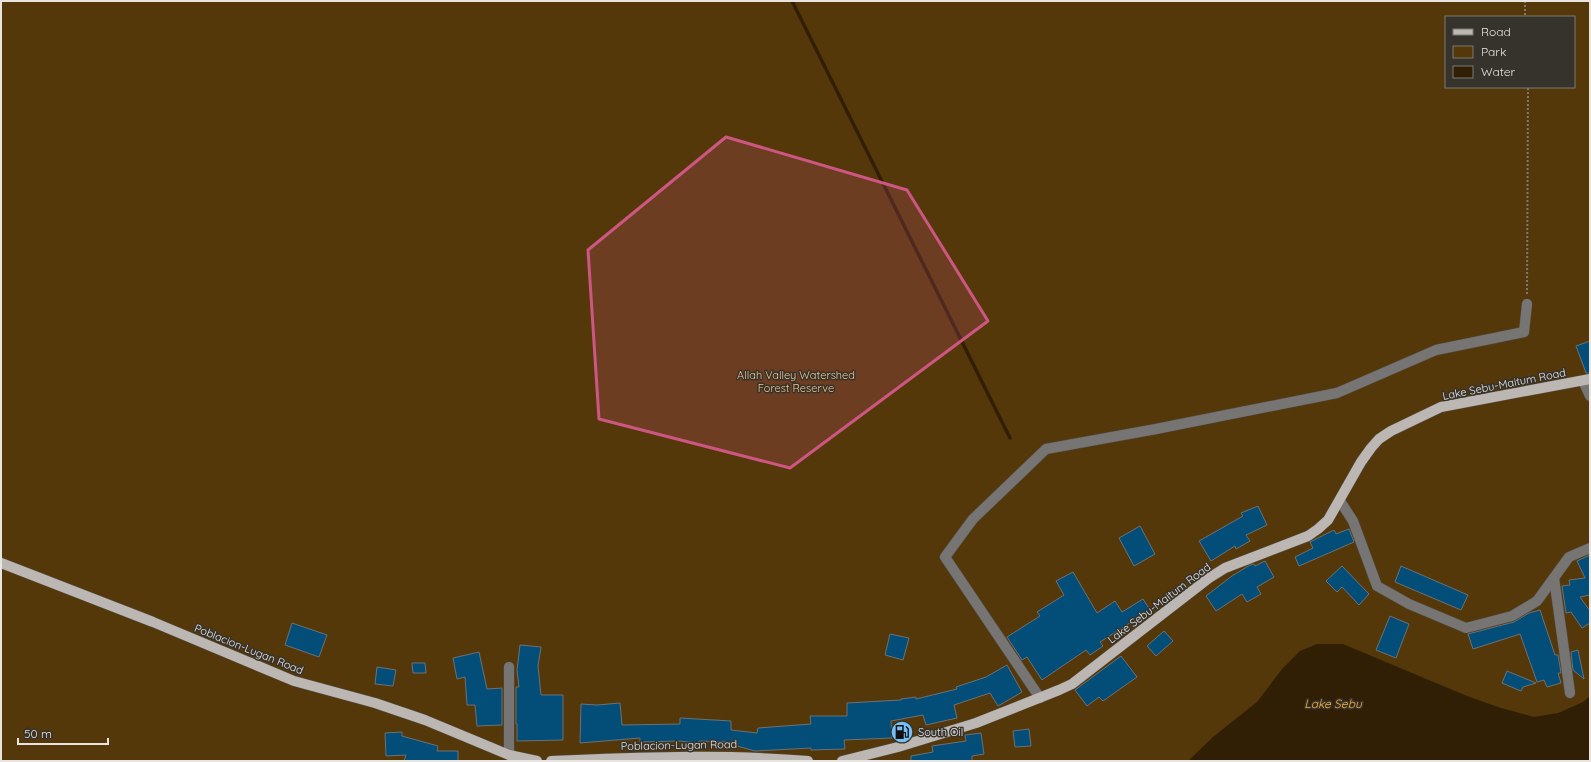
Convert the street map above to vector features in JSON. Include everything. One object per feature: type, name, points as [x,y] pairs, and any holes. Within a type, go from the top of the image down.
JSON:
[{"type":"main road","name":"Lake Sebu-Maitum Road","points":[[842,761],[898,747],[976,723],[1072,684],[1209,578],[1225,568],[1308,536],[1318,529],[1328,520],[1361,462],[1371,448],[1379,439],[1391,431],[1441,407],[1587,380]]},
{"type":"main road","name":"Poblacion-Lugan Road","points":[[1,563],[153,622],[294,681],[398,710],[509,755],[537,761]]},
{"type":"main road","name":"Poblacion-Lugan Road","points":[[551,761],[641,757],[808,761]]},
{"type":"street","points":[[1040,698],[945,557],[972,518],[1046,449],[1337,393],[1436,350],[1524,332],[1527,304]]},
{"type":"street","points":[[1587,380],[1590,396]]},
{"type":"street","points":[[1340,500],[1353,521],[1377,586],[1409,604],[1466,628],[1512,616],[1537,600],[1569,557],[1590,548]]},
{"type":"street","points":[[1554,578],[1570,693]]},
{"type":"street","points":[[509,755],[510,667]]},
{"type":"path","points":[[1525,1],[1525,16]]},
{"type":"path","points":[[1527,304],[1528,88]]},
{"type":"highlighted area","points":[[726,137],[907,190],[988,321],[790,468],[599,419],[588,250]]},
{"type":"green space","name":"Allah Valley Watershed Forest Reserve","points":[[1,1],[1590,1],[1590,761],[1,761]]},
{"type":"water","name":"Lake Sebu","points":[[1317,644],[1343,644],[1467,696],[1501,708],[1534,717],[1558,713],[1583,702],[1590,696],[1590,761],[1188,761],[1213,737],[1257,702],[1282,669],[1300,651]]},
{"type":"building","points":[[1590,341],[1590,373],[1586,373],[1576,346]]},
{"type":"building","points":[[1258,506],[1267,525],[1246,535],[1250,541],[1236,549],[1235,546],[1211,561],[1199,541],[1243,516],[1241,513]]},
{"type":"building","points":[[1140,526],[1155,554],[1134,566],[1119,538]]},
{"type":"building","points":[[1349,529],[1354,542],[1299,566],[1295,557],[1313,548],[1310,542],[1334,530],[1336,534]]},
{"type":"building","points":[[1590,555],[1590,595],[1580,597],[1590,611],[1590,623],[1582,628],[1571,612],[1566,613],[1562,586],[1570,585],[1569,580],[1585,578],[1577,561]]},
{"type":"building","points":[[1265,561],[1274,577],[1257,587],[1261,594],[1247,602],[1242,594],[1216,611],[1206,596],[1232,576],[1250,565],[1254,564],[1255,566]]},
{"type":"building","points":[[1342,566],[1369,594],[1359,605],[1342,587],[1337,592],[1326,581]]},
{"type":"building","points":[[1401,566],[1468,595],[1461,610],[1395,582]]},
{"type":"building","points":[[1073,572],[1097,613],[1115,601],[1122,612],[1143,599],[1152,613],[1141,620],[1139,617],[1100,642],[1103,646],[1090,655],[1086,650],[1042,680],[1027,657],[1022,660],[1007,637],[1040,616],[1037,612],[1064,595],[1056,581]]},
{"type":"building","points":[[1540,610],[1555,655],[1558,655],[1561,673],[1558,673],[1561,683],[1547,687],[1544,680],[1537,682],[1520,634],[1473,649],[1468,634],[1514,622],[1529,613]]},
{"type":"building","points":[[1390,616],[1409,624],[1396,658],[1376,650]]},
{"type":"building","points":[[292,623],[327,635],[319,657],[285,645]]},
{"type":"building","points":[[1164,631],[1173,641],[1156,656],[1147,646]]},
{"type":"building","points":[[890,634],[909,638],[903,660],[885,655]]},
{"type":"building","points":[[520,645],[541,647],[538,666],[541,695],[563,695],[563,740],[517,741],[516,687],[519,687],[517,670]]},
{"type":"building","points":[[1578,650],[1584,679],[1573,670],[1571,652]]},
{"type":"building","points":[[479,652],[487,689],[502,688],[502,725],[477,726],[475,705],[467,705],[465,677],[457,679],[453,658]]},
{"type":"building","points":[[1121,656],[1137,677],[1103,701],[1099,697],[1087,706],[1075,690]]},
{"type":"building","points":[[412,663],[425,663],[426,673],[413,673]]},
{"type":"building","points":[[1007,665],[1022,692],[998,706],[990,693],[954,705],[957,718],[926,725],[923,715],[891,721],[892,738],[844,740],[845,749],[811,750],[811,748],[755,751],[737,746],[737,742],[640,742],[640,738],[580,743],[581,704],[597,705],[620,703],[622,725],[680,724],[680,718],[731,721],[731,730],[757,733],[758,728],[811,724],[810,716],[847,716],[847,703],[901,700],[916,697],[916,699],[957,689],[956,687],[986,677]]},
{"type":"building","points":[[377,667],[396,670],[393,686],[375,684]]},
{"type":"building","points":[[1507,671],[1536,683],[1523,687],[1521,691],[1502,683]]},
{"type":"building","points":[[1029,729],[1031,746],[1015,747],[1013,731]]},
{"type":"building","points":[[402,732],[402,736],[438,746],[437,751],[458,751],[458,761],[404,761],[406,755],[386,756],[385,733]]},
{"type":"building","points":[[981,733],[984,754],[972,756],[972,761],[911,761],[911,756],[933,752],[932,746],[966,741],[965,735]]},
{"type":"waterway","points":[[792,1],[1010,438]]},
{"type":"place","name":"South Oil","points":[[902,732]]}]
